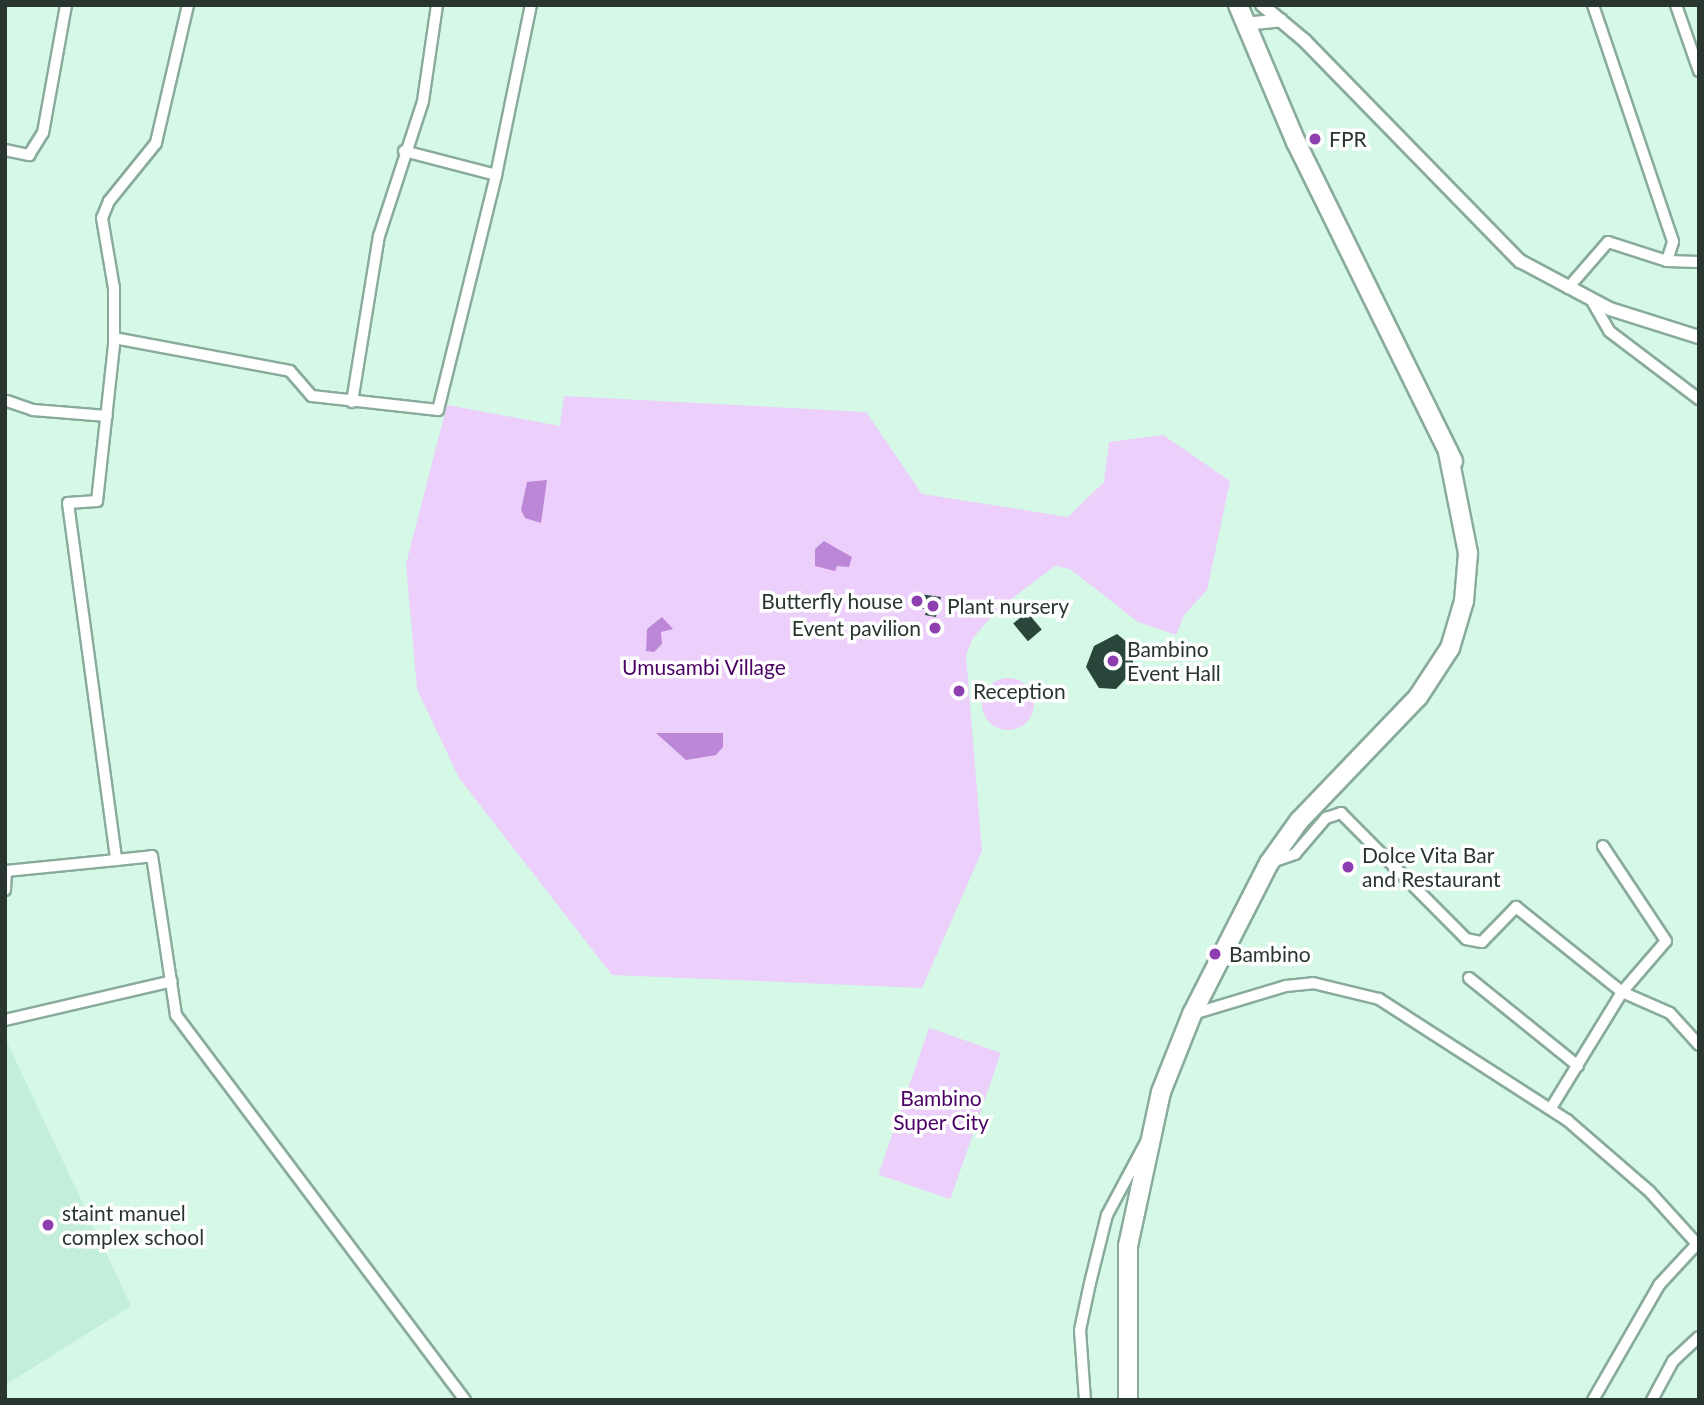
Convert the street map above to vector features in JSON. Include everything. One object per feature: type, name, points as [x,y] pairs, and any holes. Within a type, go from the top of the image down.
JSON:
[{"type":"highway","points":[[1128,1400],[1124,1287],[1148,1139],[1192,1014],[1269,863],[1299,821],[1340,780],[1425,708],[1467,634],[1477,581],[1475,518],[1465,481],[1448,452],[1296,142],[1238,5]]},
{"type":"street","points":[[5,150],[29,155],[43,133],[66,5]]},
{"type":"street","points":[[116,860],[68,503],[97,501],[114,338],[114,288],[102,218],[109,201],[156,143],[188,5]]},
{"type":"street","points":[[352,402],[379,236],[404,151],[423,102],[437,5]]},
{"type":"street","points":[[114,338],[290,371],[309,395],[438,410],[496,174],[531,5]]},
{"type":"street","points":[[1262,5],[1281,20],[1494,239],[1592,301],[1699,337]]},
{"type":"street","points":[[1593,5],[1673,242],[1667,261]]},
{"type":"street","points":[[1676,5],[1699,71]]},
{"type":"street","points":[[1245,24],[1281,20]]},
{"type":"street","points":[[404,151],[496,174]]},
{"type":"street","points":[[1568,288],[1608,242],[1667,261],[1699,262]]},
{"type":"street","points":[[1592,301],[1609,331],[1699,399]]},
{"type":"street","points":[[7,401],[33,410],[107,416]]},
{"type":"street","points":[[1269,863],[1295,854],[1326,818],[1341,813],[1471,942],[1482,942],[1514,907],[1553,932],[1622,992],[1670,1013],[1699,1045]]},
{"type":"street","points":[[1551,1108],[1622,992],[1666,941],[1603,846]]},
{"type":"street","points":[[5,890],[6,871],[152,856],[172,981],[170,1002],[176,1015],[465,1400]]},
{"type":"street","points":[[1469,978],[1578,1066]]},
{"type":"street","points":[[5,1020],[172,981]]},
{"type":"street","points":[[1192,1014],[1286,986],[1359,990],[1452,1042],[1551,1108],[1631,1174],[1698,1245],[1659,1285],[1593,1400]]},
{"type":"street","points":[[1084,1400],[1080,1330],[1090,1283],[1107,1215],[1148,1139]]},
{"type":"street","points":[[1652,1400],[1673,1361],[1699,1338]]},
{"type":"shaded area","points":[[547,480],[541,523],[525,518],[521,510],[527,482]]},
{"type":"shaded area","points":[[824,541],[852,557],[849,567],[837,566],[835,571],[815,566],[815,549]]},
{"type":"shaded area","points":[[662,617],[673,629],[661,632],[662,644],[654,652],[646,651],[647,629]]},
{"type":"shaded area","points":[[656,733],[723,733],[723,747],[716,755],[686,760]]},
{"type":"shaded area","name":"staint manuel complex school","points":[[5,1038],[131,1306],[5,1385]]},
{"type":"green space","name":"Umusambi Village","points":[[564,396],[866,412],[922,494],[1068,517],[1104,482],[1109,442],[1163,435],[1230,481],[1207,590],[1184,615],[1176,635],[1138,622],[1070,569],[1055,566],[998,609],[973,638],[966,655],[982,851],[922,988],[612,975],[459,778],[417,689],[406,564],[447,405],[560,426]]},
{"type":"green space","points":[[1008,678],[1018,680],[1026,686],[1032,694],[1032,714],[1026,722],[1018,728],[1008,730],[998,728],[990,722],[984,714],[982,704],[984,694],[990,686],[998,680]]},
{"type":"green space","name":"Bambino Super City","points":[[929,1028],[1001,1053],[950,1199],[879,1175]]},
{"type":"building","points":[[912,593],[941,597],[936,617],[925,615],[927,609],[911,608]]},
{"type":"building","points":[[1027,612],[1042,630],[1028,641],[1013,624]]},
{"type":"building","name":"Bambino Event Hall","points":[[1117,634],[1133,647],[1133,671],[1116,689],[1099,688],[1086,667],[1094,646]]},
{"type":"place","name":"FPR","points":[[1315,139]]},
{"type":"place","name":"Butterfly house","points":[[917,601]]},
{"type":"place","name":"Plant nursery","points":[[933,606]]},
{"type":"place","name":"Event pavilion","points":[[935,628]]},
{"type":"place","name":"Bambino Event Hall","points":[[1113,661]]},
{"type":"place","name":"Reception","points":[[959,691]]},
{"type":"place","name":"Dolce Vita Bar and Restaurant","points":[[1348,867]]},
{"type":"place","name":"Bambino","points":[[1215,954]]},
{"type":"place","name":"staint manuel complex school","points":[[48,1225]]}]
